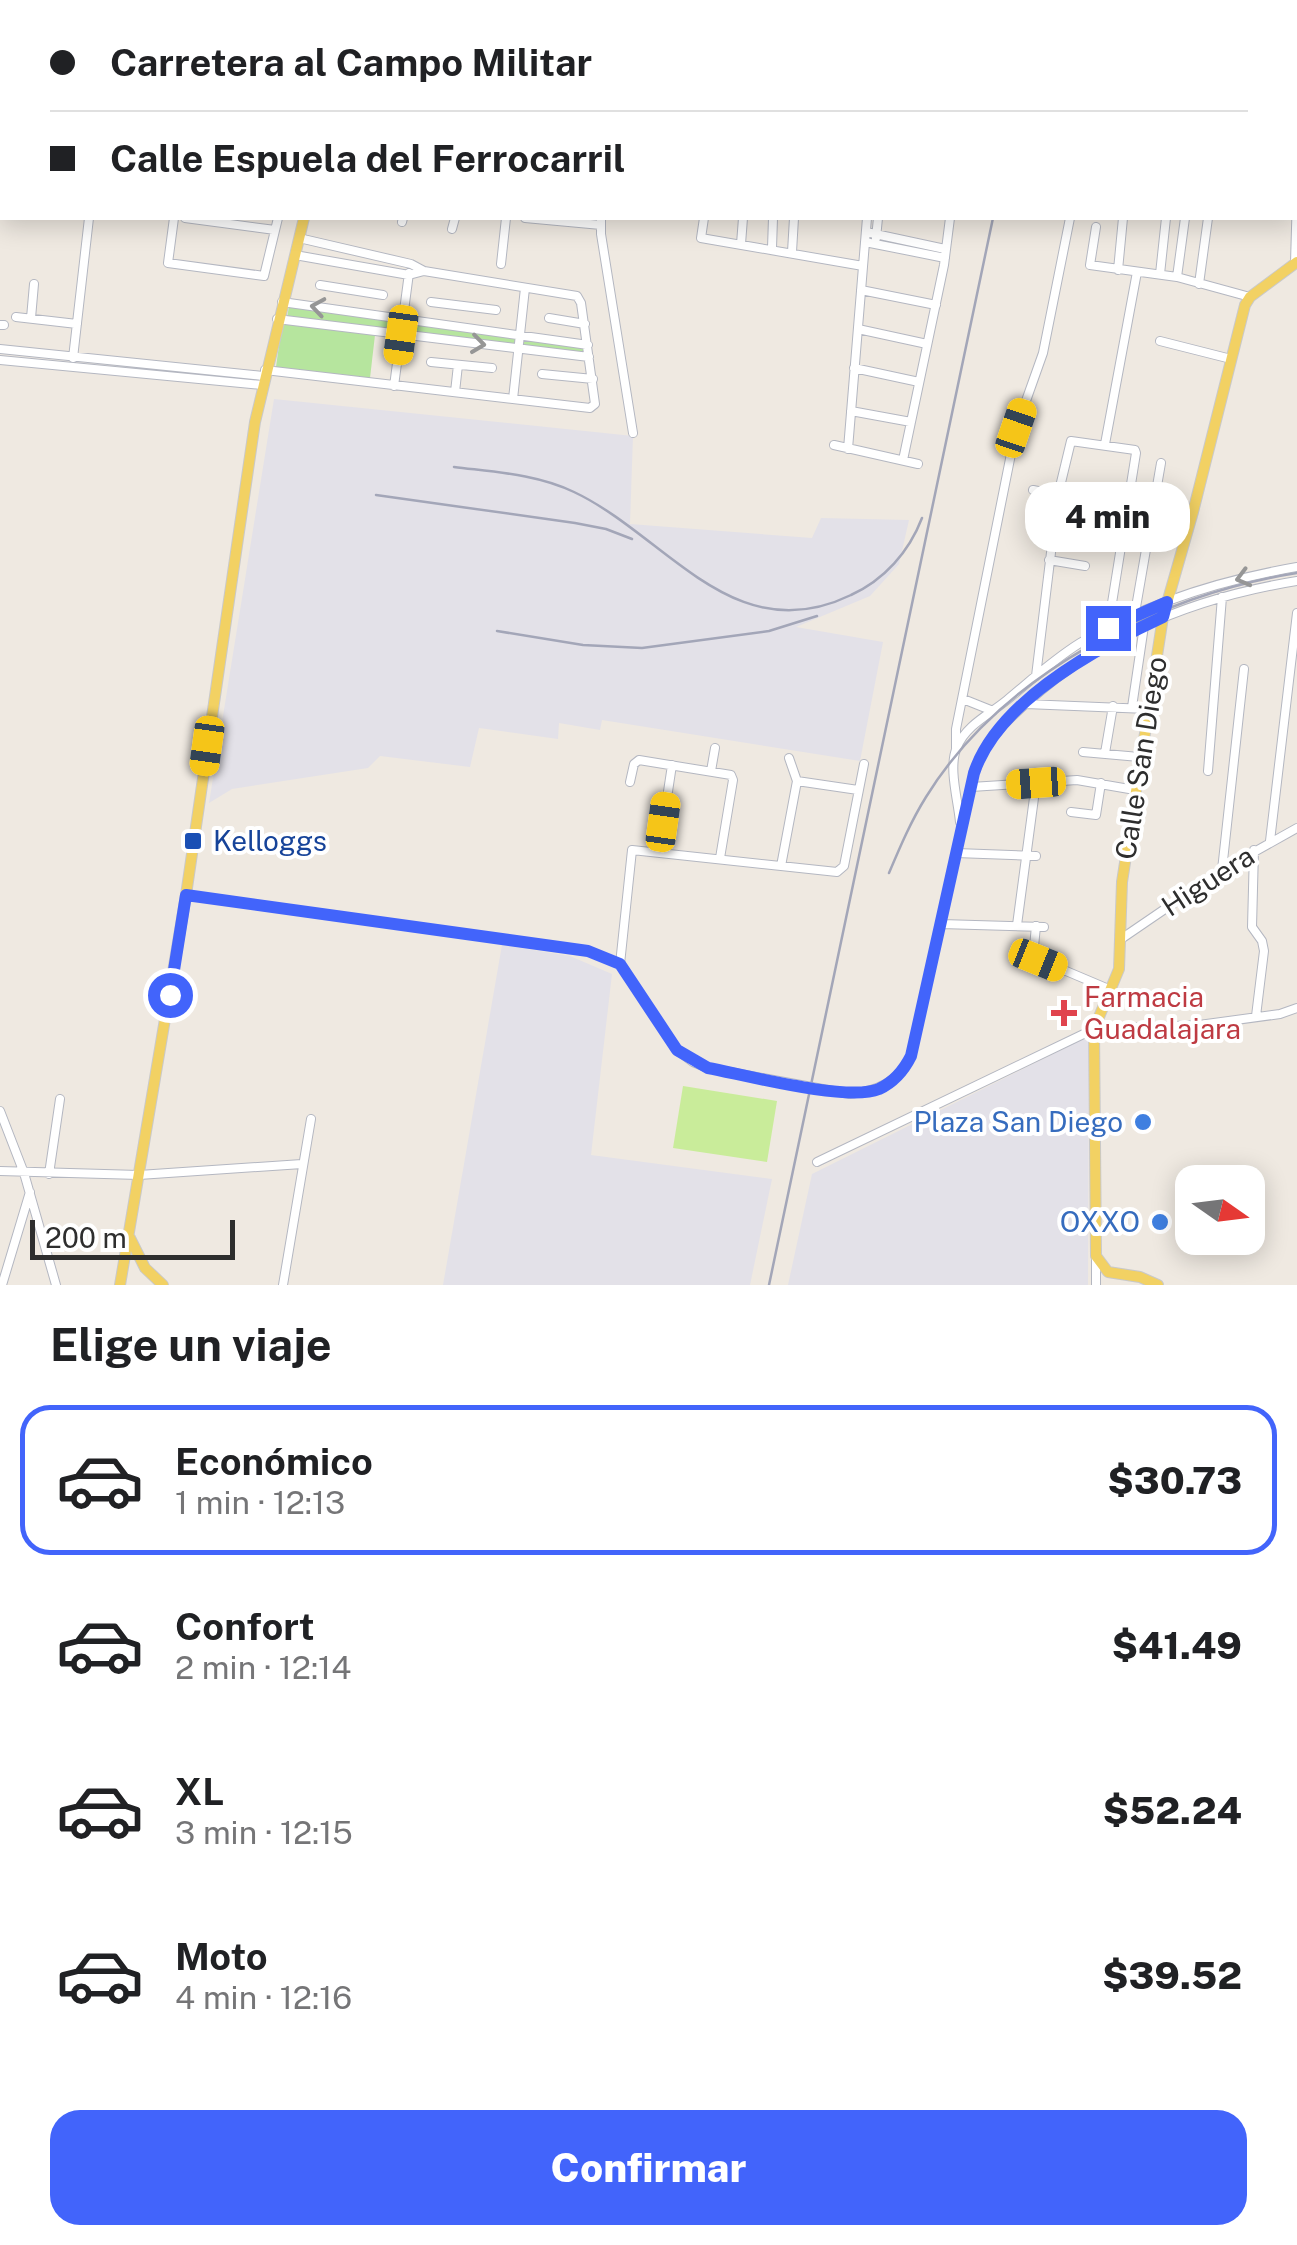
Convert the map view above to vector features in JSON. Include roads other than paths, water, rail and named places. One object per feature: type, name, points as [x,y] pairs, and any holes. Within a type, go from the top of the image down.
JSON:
[{"type":"main road","points":[[120,1285],[186,895],[263,377],[304,220]]},
{"type":"main road","points":[[1250,297],[1296,263]]},
{"type":"main road","name":"Calle San Diego","points":[[1096,1256],[1094,1029],[1119,969],[1122,882],[1163,617],[1250,297]]},
{"type":"main road","points":[[129,1234],[141,1262],[164,1285]]},
{"type":"main road","points":[[1096,1256],[1108,1272],[1140,1277],[1158,1285]]},
{"type":"street","points":[[72,362],[88,220]]},
{"type":"street","points":[[174,220],[168,263],[264,276],[278,220]]},
{"type":"street","points":[[200,220],[275,230]]},
{"type":"street","points":[[452,228],[454,220]]},
{"type":"street","points":[[501,264],[506,220]]},
{"type":"street","points":[[704,220],[702,238],[863,266]]},
{"type":"street","points":[[741,244],[743,220]]},
{"type":"street","points":[[772,248],[774,220]]},
{"type":"street","points":[[792,252],[794,220]]},
{"type":"street","points":[[867,220],[870,238]]},
{"type":"street","points":[[848,449],[863,266],[877,220]]},
{"type":"street","points":[[903,460],[950,220]]},
{"type":"street","points":[[956,748],[956,728],[1016,428],[1043,353],[1070,220]]},
{"type":"street","points":[[1118,270],[1123,220]]},
{"type":"street","points":[[1160,274],[1166,220]]},
{"type":"street","points":[[1177,277],[1185,220]]},
{"type":"street","points":[[1199,284],[1208,220]]},
{"type":"street","points":[[1296,263],[1297,220]]},
{"type":"street","points":[[601,221],[633,433]]},
{"type":"street","points":[[1096,228],[1090,265],[1177,277],[1250,297]]},
{"type":"street","points":[[299,238],[410,264],[424,272]]},
{"type":"street","points":[[870,238],[945,254]]},
{"type":"street","points":[[0,360],[394,386],[590,408],[595,404],[585,324],[577,296],[424,272],[409,275],[295,255]]},
{"type":"street","points":[[394,386],[410,264]]},
{"type":"street","points":[[1105,444],[1137,272]]},
{"type":"street","points":[[31,318],[34,284]]},
{"type":"street","points":[[320,285],[383,295]]},
{"type":"street","points":[[513,398],[525,288]]},
{"type":"street","points":[[350,312],[353,290]]},
{"type":"street","points":[[861,290],[936,305]]},
{"type":"street","points":[[282,302],[588,345]]},
{"type":"street","points":[[431,302],[496,310]]},
{"type":"street","points":[[461,328],[464,306]]},
{"type":"street","points":[[16,316],[77,324]]},
{"type":"street","points":[[549,318],[585,324]]},
{"type":"street","points":[[277,319],[590,357]]},
{"type":"street","points":[[858,329],[928,344]]},
{"type":"street","points":[[1160,341],[1231,359]]},
{"type":"street","points":[[0,349],[72,362]]},
{"type":"street","points":[[431,362],[492,368]]},
{"type":"street","points":[[456,392],[458,365]]},
{"type":"street","points":[[854,368],[920,382]]},
{"type":"street","points":[[542,374],[593,378]]},
{"type":"street","points":[[851,410],[911,422]]},
{"type":"street","points":[[1036,676],[1058,494],[1071,441],[1135,450],[1108,628]]},
{"type":"street","points":[[834,445],[918,464]]},
{"type":"street","points":[[1136,613],[1161,463]]},
{"type":"street","points":[[1033,490],[1058,494]]},
{"type":"street","points":[[1049,560],[1084,566]]},
{"type":"street","points":[[961,832],[952,762],[956,748],[964,734],[1036,676],[1077,645],[1136,613],[1251,575],[1297,567]]},
{"type":"street","points":[[186,895],[588,951],[620,964],[677,1050],[708,1068],[850,1094],[878,1089],[904,1070],[916,1040],[971,787],[988,742],[1025,704],[1080,659],[1163,617],[1222,597],[1297,581]]},
{"type":"street","points":[[1208,771],[1222,597]]},
{"type":"street","points":[[1270,841],[1297,613]]},
{"type":"street","points":[[1132,707],[1144,626]]},
{"type":"street","points":[[1222,870],[1244,670]]},
{"type":"street","points":[[962,699],[993,711]]},
{"type":"street","points":[[1025,704],[1146,709]]},
{"type":"street","points":[[1105,753],[1112,706]]},
{"type":"street","points":[[711,770],[714,748]]},
{"type":"street","points":[[1082,752],[1139,757]]},
{"type":"street","points":[[782,866],[797,781],[789,758]]},
{"type":"street","points":[[630,782],[634,764],[640,760],[726,772],[733,780],[720,858]]},
{"type":"street","points":[[620,964],[632,850],[841,870],[864,764]]},
{"type":"street","points":[[659,851],[672,765]]},
{"type":"street","points":[[971,787],[1078,780],[1135,790]]},
{"type":"street","points":[[797,781],[858,790]]},
{"type":"street","points":[[1017,925],[1031,856],[1036,783]]},
{"type":"street","points":[[1072,812],[1096,815],[1101,783]]},
{"type":"street","points":[[1296,828],[1297,814]]},
{"type":"street","name":"Higuera","points":[[1122,940],[1222,870],[1296,828]]},
{"type":"street","points":[[1254,850],[1252,927],[1264,952],[1256,1016]]},
{"type":"street","points":[[956,853],[1031,856]]},
{"type":"street","points":[[941,924],[1040,927],[1034,957],[1111,990]]},
{"type":"street","points":[[817,1162],[1094,1029],[1199,1025],[1297,1008]]},
{"type":"street","points":[[49,1174],[60,1100]]},
{"type":"street","points":[[0,1111],[24,1172],[56,1285]]},
{"type":"street","points":[[283,1285],[311,1119]]},
{"type":"street","points":[[0,1171],[139,1175],[302,1164]]},
{"type":"street","points":[[2,1285],[30,1192]]},
{"type":"street","name":"Calle San Diego","points":[[1096,1256],[1099,1285]]},
{"type":"railway","points":[[769,1285],[993,220]]},
{"type":"railway","points":[[454,467],[530,477],[574,492],[608,511],[704,581],[736,599],[771,609],[809,609],[863,589],[894,564],[922,518]]},
{"type":"railway","points":[[376,495],[575,523],[632,539]]},
{"type":"railway","points":[[889,873],[926,797],[958,753],[996,713],[1040,678],[1138,621],[1191,600],[1297,573]]},
{"type":"railway","points":[[497,631],[583,645],[642,648],[769,631],[817,616]]},
{"type":"place","name":"Kelloggs","points":[[193,841]]},
{"type":"place","name":"Farmacia Guadalajara","points":[[1064,1013]]},
{"type":"place","name":"Plaza San Diego","points":[[1143,1122]]},
{"type":"place","name":"OXXO","points":[[1160,1222]]}]
